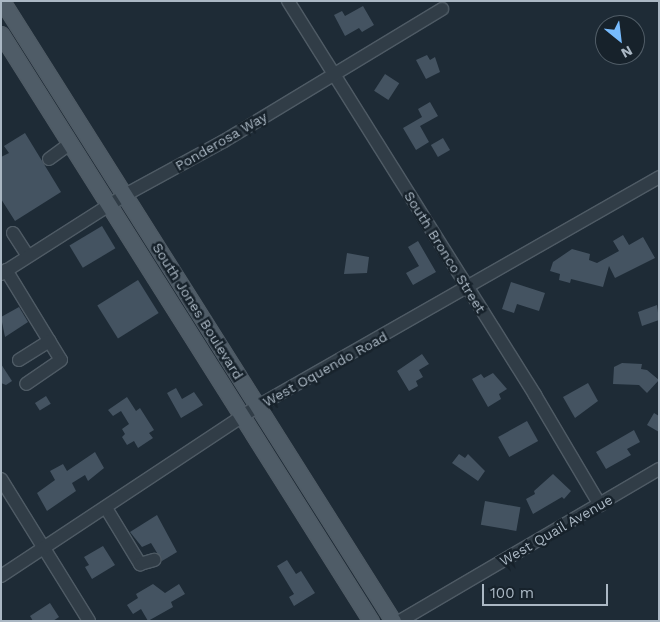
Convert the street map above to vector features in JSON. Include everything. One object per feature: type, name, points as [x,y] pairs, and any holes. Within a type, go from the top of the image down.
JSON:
[{"type":"main road","name":"South Jones Boulevard","points":[[2,1],[393,621]]},
{"type":"main road","name":"South Jones Boulevard","points":[[1,34],[371,621]]},
{"type":"street","name":"South Bronco Street","points":[[288,1],[468,288],[600,505]]},
{"type":"street","name":"Ponderosa Way","points":[[4,272],[125,195],[224,141],[442,9]]},
{"type":"street","points":[[49,159],[70,144]]},
{"type":"street","name":"West Oquendo Road","points":[[1,576],[258,406],[468,288],[659,177]]},
{"type":"street","points":[[13,233],[28,256]]},
{"type":"street","points":[[4,272],[60,357],[60,363],[26,384]]},
{"type":"street","points":[[19,360],[50,341]]},
{"type":"street","name":"West Quail Avenue","points":[[400,621],[659,469]]},
{"type":"street","points":[[1,479],[89,621]]},
{"type":"street","points":[[106,508],[140,564],[154,560]]},
{"type":"building","points":[[363,6],[374,25],[362,32],[359,28],[345,36],[334,15],[342,11],[345,16]]},
{"type":"building","points":[[427,55],[430,60],[435,57],[440,72],[426,79],[416,60]]},
{"type":"building","points":[[385,74],[399,83],[388,100],[374,91]]},
{"type":"building","points":[[430,102],[438,116],[420,126],[429,142],[416,150],[403,128],[422,117],[418,109]]},
{"type":"building","points":[[25,133],[61,192],[15,221],[1,199],[1,157],[9,153],[4,146]]},
{"type":"building","points":[[443,138],[450,150],[438,157],[431,145]]},
{"type":"building","points":[[102,226],[115,248],[83,268],[69,246]]},
{"type":"building","points":[[623,235],[629,245],[643,237],[655,258],[615,278],[609,266],[603,287],[571,279],[570,283],[559,280],[560,274],[550,271],[553,262],[572,249],[590,254],[589,260],[597,263],[619,251],[613,241]]},
{"type":"building","points":[[418,241],[436,272],[413,285],[406,273],[419,266],[408,247]]},
{"type":"building","points":[[347,253],[369,257],[367,273],[344,274]]},
{"type":"building","points":[[138,280],[159,313],[118,339],[97,305]]},
{"type":"building","points":[[511,282],[545,293],[539,311],[517,304],[514,313],[502,309]]},
{"type":"building","points":[[657,305],[659,320],[642,326],[638,312]]},
{"type":"building","points":[[19,307],[28,322],[5,337],[1,317]]},
{"type":"building","points":[[422,354],[429,364],[419,370],[423,377],[416,381],[418,386],[409,391],[397,371]]},
{"type":"building","points":[[622,363],[642,364],[641,369],[647,370],[659,380],[647,393],[639,385],[613,384],[614,367]]},
{"type":"building","points":[[1,364],[12,381],[6,385],[1,383]]},
{"type":"building","points":[[493,373],[507,389],[499,394],[501,399],[488,407],[472,379],[481,374],[484,378]]},
{"type":"building","points":[[588,383],[598,401],[575,418],[563,397]]},
{"type":"building","points":[[176,388],[182,399],[194,392],[203,405],[181,418],[167,393]]},
{"type":"building","points":[[46,396],[51,404],[40,411],[35,403]]},
{"type":"building","points":[[127,397],[136,411],[140,408],[154,430],[149,433],[153,438],[138,448],[134,441],[127,445],[122,437],[125,434],[122,429],[129,424],[121,411],[113,416],[108,410]]},
{"type":"building","points":[[654,413],[659,416],[659,432],[647,425]]},
{"type":"building","points":[[527,421],[538,441],[509,457],[498,437]]},
{"type":"building","points":[[634,430],[640,442],[627,449],[631,455],[606,469],[596,452]]},
{"type":"building","points":[[95,452],[104,468],[88,481],[85,475],[72,483],[76,491],[47,511],[37,493],[55,480],[50,471],[63,464],[67,471]]},
{"type":"building","points":[[459,454],[465,458],[468,454],[485,471],[478,481],[452,463]]},
{"type":"building","points":[[553,474],[571,491],[564,499],[562,497],[533,514],[526,499],[535,494],[534,491]]},
{"type":"building","points":[[485,501],[520,507],[516,531],[481,525]]},
{"type":"building","points":[[157,515],[177,552],[162,561],[151,543],[142,547],[130,532]]},
{"type":"building","points":[[103,546],[115,565],[92,579],[85,567],[89,565],[84,557]]},
{"type":"building","points":[[287,560],[296,574],[301,571],[315,593],[294,606],[289,597],[294,594],[277,566]]},
{"type":"building","points":[[153,584],[165,593],[179,584],[185,594],[171,602],[173,607],[148,621],[141,609],[133,614],[127,605],[138,598],[136,594]]},
{"type":"building","points":[[50,603],[59,617],[53,621],[33,621],[30,616]]}]
